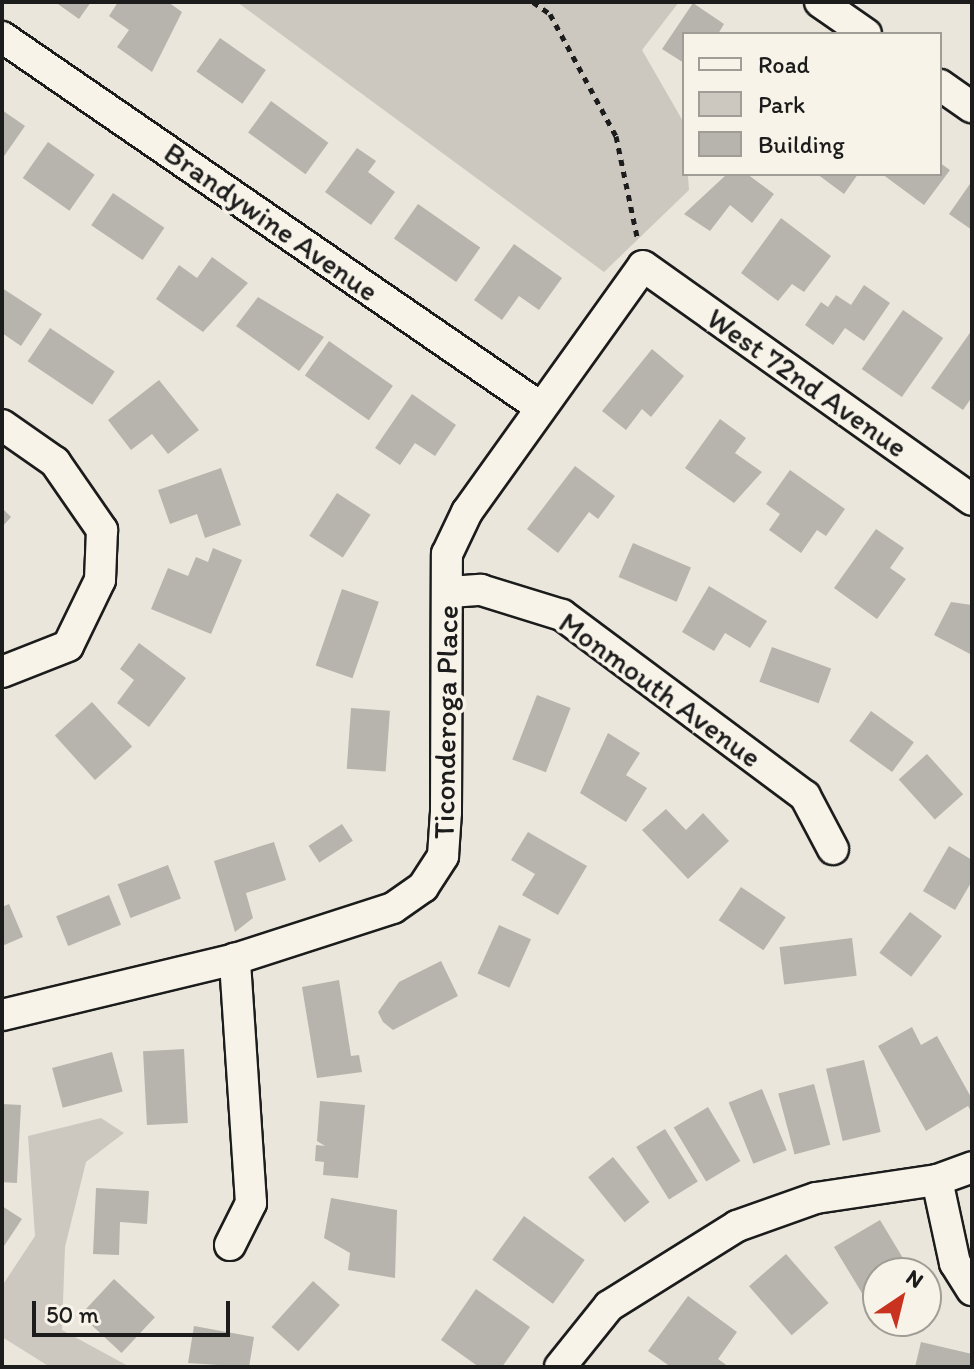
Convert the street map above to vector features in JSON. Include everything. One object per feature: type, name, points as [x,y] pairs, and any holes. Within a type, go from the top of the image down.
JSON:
[{"type":"street","points":[[820,2],[863,32]]},
{"type":"street","name":"Brandywine Avenue","points":[[2,37],[540,407]]},
{"type":"street","points":[[942,86],[972,107]]},
{"type":"street","name":"Ticonderoga Place","points":[[2,1015],[235,959],[393,908],[423,887],[443,856],[450,592],[447,554],[467,512],[643,266]]},
{"type":"street","name":"West 72nd Avenue","points":[[643,266],[972,500]]},
{"type":"street","points":[[2,425],[55,462],[102,530],[100,580],[68,646],[2,672]]},
{"type":"street","name":"Monmouth Avenue","points":[[450,592],[481,590],[562,615],[805,796],[833,849]]},
{"type":"street","points":[[230,1245],[251,1203],[235,959]]},
{"type":"street","points":[[560,1367],[609,1306],[737,1226],[816,1198],[937,1180],[972,1167]]},
{"type":"street","points":[[937,1180],[955,1263],[972,1290]]},
{"type":"path","points":[[533,2],[550,14],[616,136],[643,266]]},
{"type":"green space","points":[[237,2],[679,2],[642,50],[682,120],[682,176],[688,176],[689,190],[604,272]]},
{"type":"green space","points":[[101,1118],[124,1133],[86,1162],[65,1247],[62,1330],[130,1367],[50,1367],[2,1337],[2,1286],[35,1236],[28,1136]]},
{"type":"building","points":[[55,2],[91,2],[79,19]]},
{"type":"building","points":[[118,2],[168,2],[182,12],[152,72],[117,47],[129,30],[109,16]]},
{"type":"building","points":[[693,3],[724,24],[719,32],[682,32],[682,62],[662,49]]},
{"type":"building","points":[[220,38],[266,70],[242,104],[196,72]]},
{"type":"building","points":[[271,101],[328,143],[306,174],[248,133]]},
{"type":"building","points":[[2,110],[25,126],[2,159]]},
{"type":"building","points":[[48,142],[95,175],[69,211],[23,178]]},
{"type":"building","points":[[357,148],[376,161],[368,172],[395,192],[371,225],[325,192]]},
{"type":"building","points":[[942,164],[950,170],[924,205],[885,176],[942,176]]},
{"type":"building","points":[[725,176],[750,176],[774,194],[752,223],[730,205],[710,231],[684,214]]},
{"type":"building","points":[[820,176],[857,176],[844,194]]},
{"type":"building","points":[[972,181],[972,230],[949,214]]},
{"type":"building","points":[[113,193],[164,228],[143,260],[91,225]]},
{"type":"building","points":[[418,204],[480,248],[456,282],[394,238]]},
{"type":"building","points":[[781,218],[831,256],[804,292],[792,284],[778,301],[741,273]]},
{"type":"building","points":[[514,244],[562,278],[539,310],[519,296],[502,320],[474,300]]},
{"type":"building","points":[[212,257],[248,283],[203,332],[156,299],[179,265],[197,278]]},
{"type":"building","points":[[864,285],[890,303],[864,341],[845,328],[833,345],[805,325],[821,302],[828,307],[836,295],[851,305]]},
{"type":"building","points":[[2,288],[42,314],[21,346],[2,333]]},
{"type":"building","points":[[258,297],[324,337],[299,371],[236,326]]},
{"type":"building","points":[[903,310],[943,338],[902,397],[862,369]]},
{"type":"building","points":[[50,328],[115,372],[92,405],[28,361]]},
{"type":"building","points":[[972,330],[972,397],[963,410],[931,388]]},
{"type":"building","points":[[329,341],[393,386],[369,420],[305,375]]},
{"type":"building","points":[[652,349],[684,376],[651,417],[642,409],[626,430],[602,411]]},
{"type":"building","points":[[159,380],[199,430],[168,454],[152,434],[131,450],[108,420]]},
{"type":"building","points":[[412,394],[456,425],[435,456],[415,443],[400,465],[375,448]]},
{"type":"building","points":[[720,419],[746,438],[735,453],[762,472],[734,503],[685,468]]},
{"type":"building","points":[[575,466],[615,496],[598,519],[589,512],[558,553],[527,529]]},
{"type":"building","points":[[221,468],[241,525],[205,538],[197,514],[170,524],[158,490]]},
{"type":"building","points":[[790,470],[845,509],[826,536],[817,530],[801,553],[769,530],[780,514],[766,504]]},
{"type":"building","points":[[337,493],[371,515],[343,558],[309,536]]},
{"type":"building","points":[[2,508],[11,517],[2,527]]},
{"type":"building","points":[[876,529],[904,548],[890,568],[906,579],[877,619],[834,588]]},
{"type":"building","points":[[633,543],[691,568],[677,602],[619,577]]},
{"type":"building","points":[[213,548],[242,560],[211,634],[151,609],[168,568],[188,576],[196,557],[208,562]]},
{"type":"building","points":[[709,586],[767,621],[750,648],[725,633],[714,651],[682,632]]},
{"type":"building","points":[[342,589],[379,602],[353,678],[316,666]]},
{"type":"building","points":[[951,602],[972,605],[972,655],[934,635]]},
{"type":"building","points":[[139,643],[186,678],[149,727],[117,703],[134,680],[120,669]]},
{"type":"building","points":[[772,647],[831,669],[819,703],[759,682]]},
{"type":"building","points":[[537,695],[571,708],[546,772],[512,759]]},
{"type":"building","points":[[92,702],[132,747],[95,780],[55,735]]},
{"type":"building","points":[[351,708],[390,711],[386,772],[347,769]]},
{"type":"building","points":[[871,711],[914,742],[892,772],[849,741]]},
{"type":"building","points":[[608,733],[640,753],[626,775],[647,788],[626,822],[580,793]]},
{"type":"building","points":[[927,754],[963,794],[935,820],[899,779]]},
{"type":"building","points":[[666,809],[686,830],[703,813],[729,841],[688,879],[642,830]]},
{"type":"building","points":[[342,824],[353,841],[319,863],[308,846]]},
{"type":"building","points":[[528,832],[587,866],[558,915],[522,895],[535,874],[511,860]]},
{"type":"building","points":[[274,842],[286,880],[246,893],[253,918],[235,932],[214,861]]},
{"type":"building","points":[[949,846],[972,860],[972,881],[955,910],[923,891]]},
{"type":"building","points":[[168,865],[181,899],[130,918],[118,884]]},
{"type":"building","points":[[741,887],[786,917],[763,950],[719,920]]},
{"type":"building","points":[[109,895],[121,925],[68,946],[56,916]]},
{"type":"building","points":[[9,904],[23,937],[2,946],[2,907]]},
{"type":"building","points":[[910,912],[942,936],[911,977],[879,953]]},
{"type":"building","points":[[499,925],[531,939],[509,988],[477,973]]},
{"type":"building","points":[[852,938],[857,976],[784,985],[780,947]]},
{"type":"building","points":[[441,961],[458,996],[393,1030],[383,1022],[378,1012],[399,982]]},
{"type":"building","points":[[339,980],[351,1056],[359,1055],[362,1072],[317,1078],[302,987]]},
{"type":"building","points":[[912,1027],[921,1045],[937,1036],[972,1099],[972,1113],[968,1106],[926,1131],[878,1046]]},
{"type":"building","points":[[184,1049],[188,1123],[147,1125],[143,1051]]},
{"type":"building","points":[[112,1052],[123,1092],[63,1108],[52,1068]]},
{"type":"building","points":[[864,1060],[881,1132],[843,1141],[826,1069]]},
{"type":"building","points":[[814,1084],[830,1145],[795,1154],[778,1094]]},
{"type":"building","points":[[762,1089],[787,1150],[753,1164],[729,1102]]},
{"type":"building","points":[[320,1101],[365,1105],[358,1178],[323,1175],[324,1162],[315,1161],[316,1145],[325,1146],[317,1141]]},
{"type":"building","points":[[2,1104],[21,1105],[17,1183],[2,1182]]},
{"type":"building","points":[[708,1107],[740,1161],[706,1182],[674,1128]]},
{"type":"building","points":[[665,1129],[698,1182],[669,1200],[636,1147]]},
{"type":"building","points":[[613,1157],[650,1202],[625,1222],[588,1177]]},
{"type":"building","points":[[96,1188],[149,1191],[147,1224],[120,1222],[119,1255],[93,1254]]},
{"type":"building","points":[[331,1198],[397,1210],[395,1278],[348,1270],[350,1253],[324,1238]]},
{"type":"building","points":[[2,1206],[22,1219],[2,1249]]},
{"type":"building","points":[[524,1216],[585,1260],[553,1304],[492,1260]]},
{"type":"building","points":[[880,1220],[902,1257],[862,1257],[862,1293],[834,1247]]},
{"type":"building","points":[[786,1254],[829,1303],[792,1335],[749,1286]]},
{"type":"building","points":[[114,1279],[155,1317],[122,1353],[81,1315]]},
{"type":"building","points":[[313,1281],[340,1305],[298,1351],[272,1327]]},
{"type":"building","points":[[476,1289],[530,1327],[502,1367],[479,1367],[441,1340]]},
{"type":"building","points":[[688,1296],[737,1332],[718,1359],[729,1367],[671,1367],[648,1351]]},
{"type":"building","points":[[194,1326],[254,1337],[249,1367],[188,1363]]},
{"type":"building","points":[[921,1342],[972,1354],[972,1367],[915,1367]]}]
